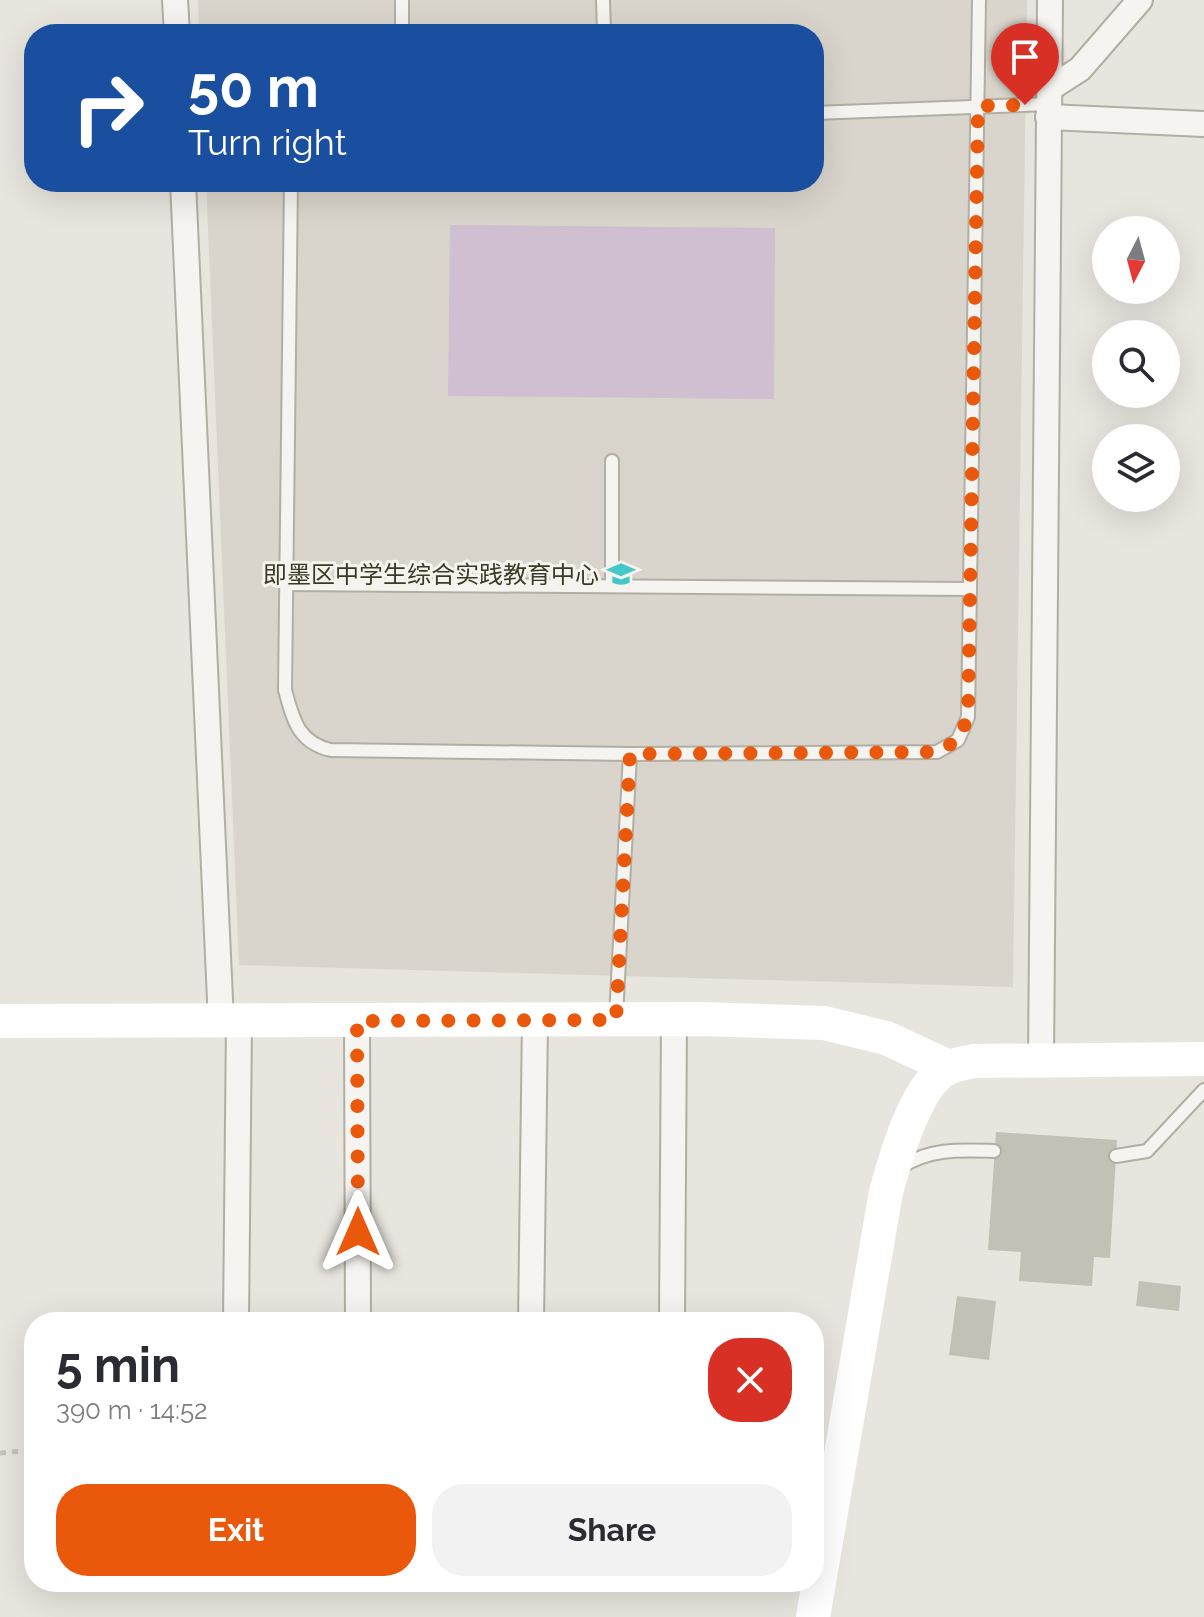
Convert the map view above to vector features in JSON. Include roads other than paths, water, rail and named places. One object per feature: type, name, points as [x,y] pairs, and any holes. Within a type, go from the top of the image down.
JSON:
[{"type":"street","points":[[175,0],[176,24]]},
{"type":"street","points":[[1041,1059],[1050,0]]},
{"type":"street","points":[[1049,103],[1140,0]]},
{"type":"street","points":[[1049,103],[1204,124]]},
{"type":"street","points":[[184,192],[230,1022],[236,1312]]},
{"type":"street","points":[[0,1021],[674,1019],[824,1023],[886,1038],[949,1067]]},
{"type":"street","points":[[672,1312],[674,1019]]},
{"type":"street","points":[[531,1312],[535,1020]]},
{"type":"street","points":[[357,1021],[358,1312]]},
{"type":"street","points":[[824,1555],[892,1173],[913,1111],[938,1074],[949,1067],[974,1061],[1204,1059]]},
{"type":"street","points":[[813,1617],[817,1592]]},
{"type":"lane","points":[[402,0],[402,24]]},
{"type":"lane","points":[[603,0],[604,24]]},
{"type":"lane","points":[[291,192],[285,690],[295,726],[313,746],[331,750],[630,754],[937,752],[958,740],[968,717],[979,0]]},
{"type":"lane","points":[[824,113],[1049,103]]},
{"type":"lane","points":[[612,461],[612,586]]},
{"type":"lane","points":[[287,584],[970,589]]},
{"type":"lane","points":[[616,1020],[630,754]]},
{"type":"lane","points":[[1116,1156],[1147,1151],[1204,1090]]},
{"type":"lane","points":[[892,1173],[921,1155],[952,1149],[994,1151]]},
{"type":"place","name":"即墨区中学生综合实践教育中心","points":[[621,574]]}]
